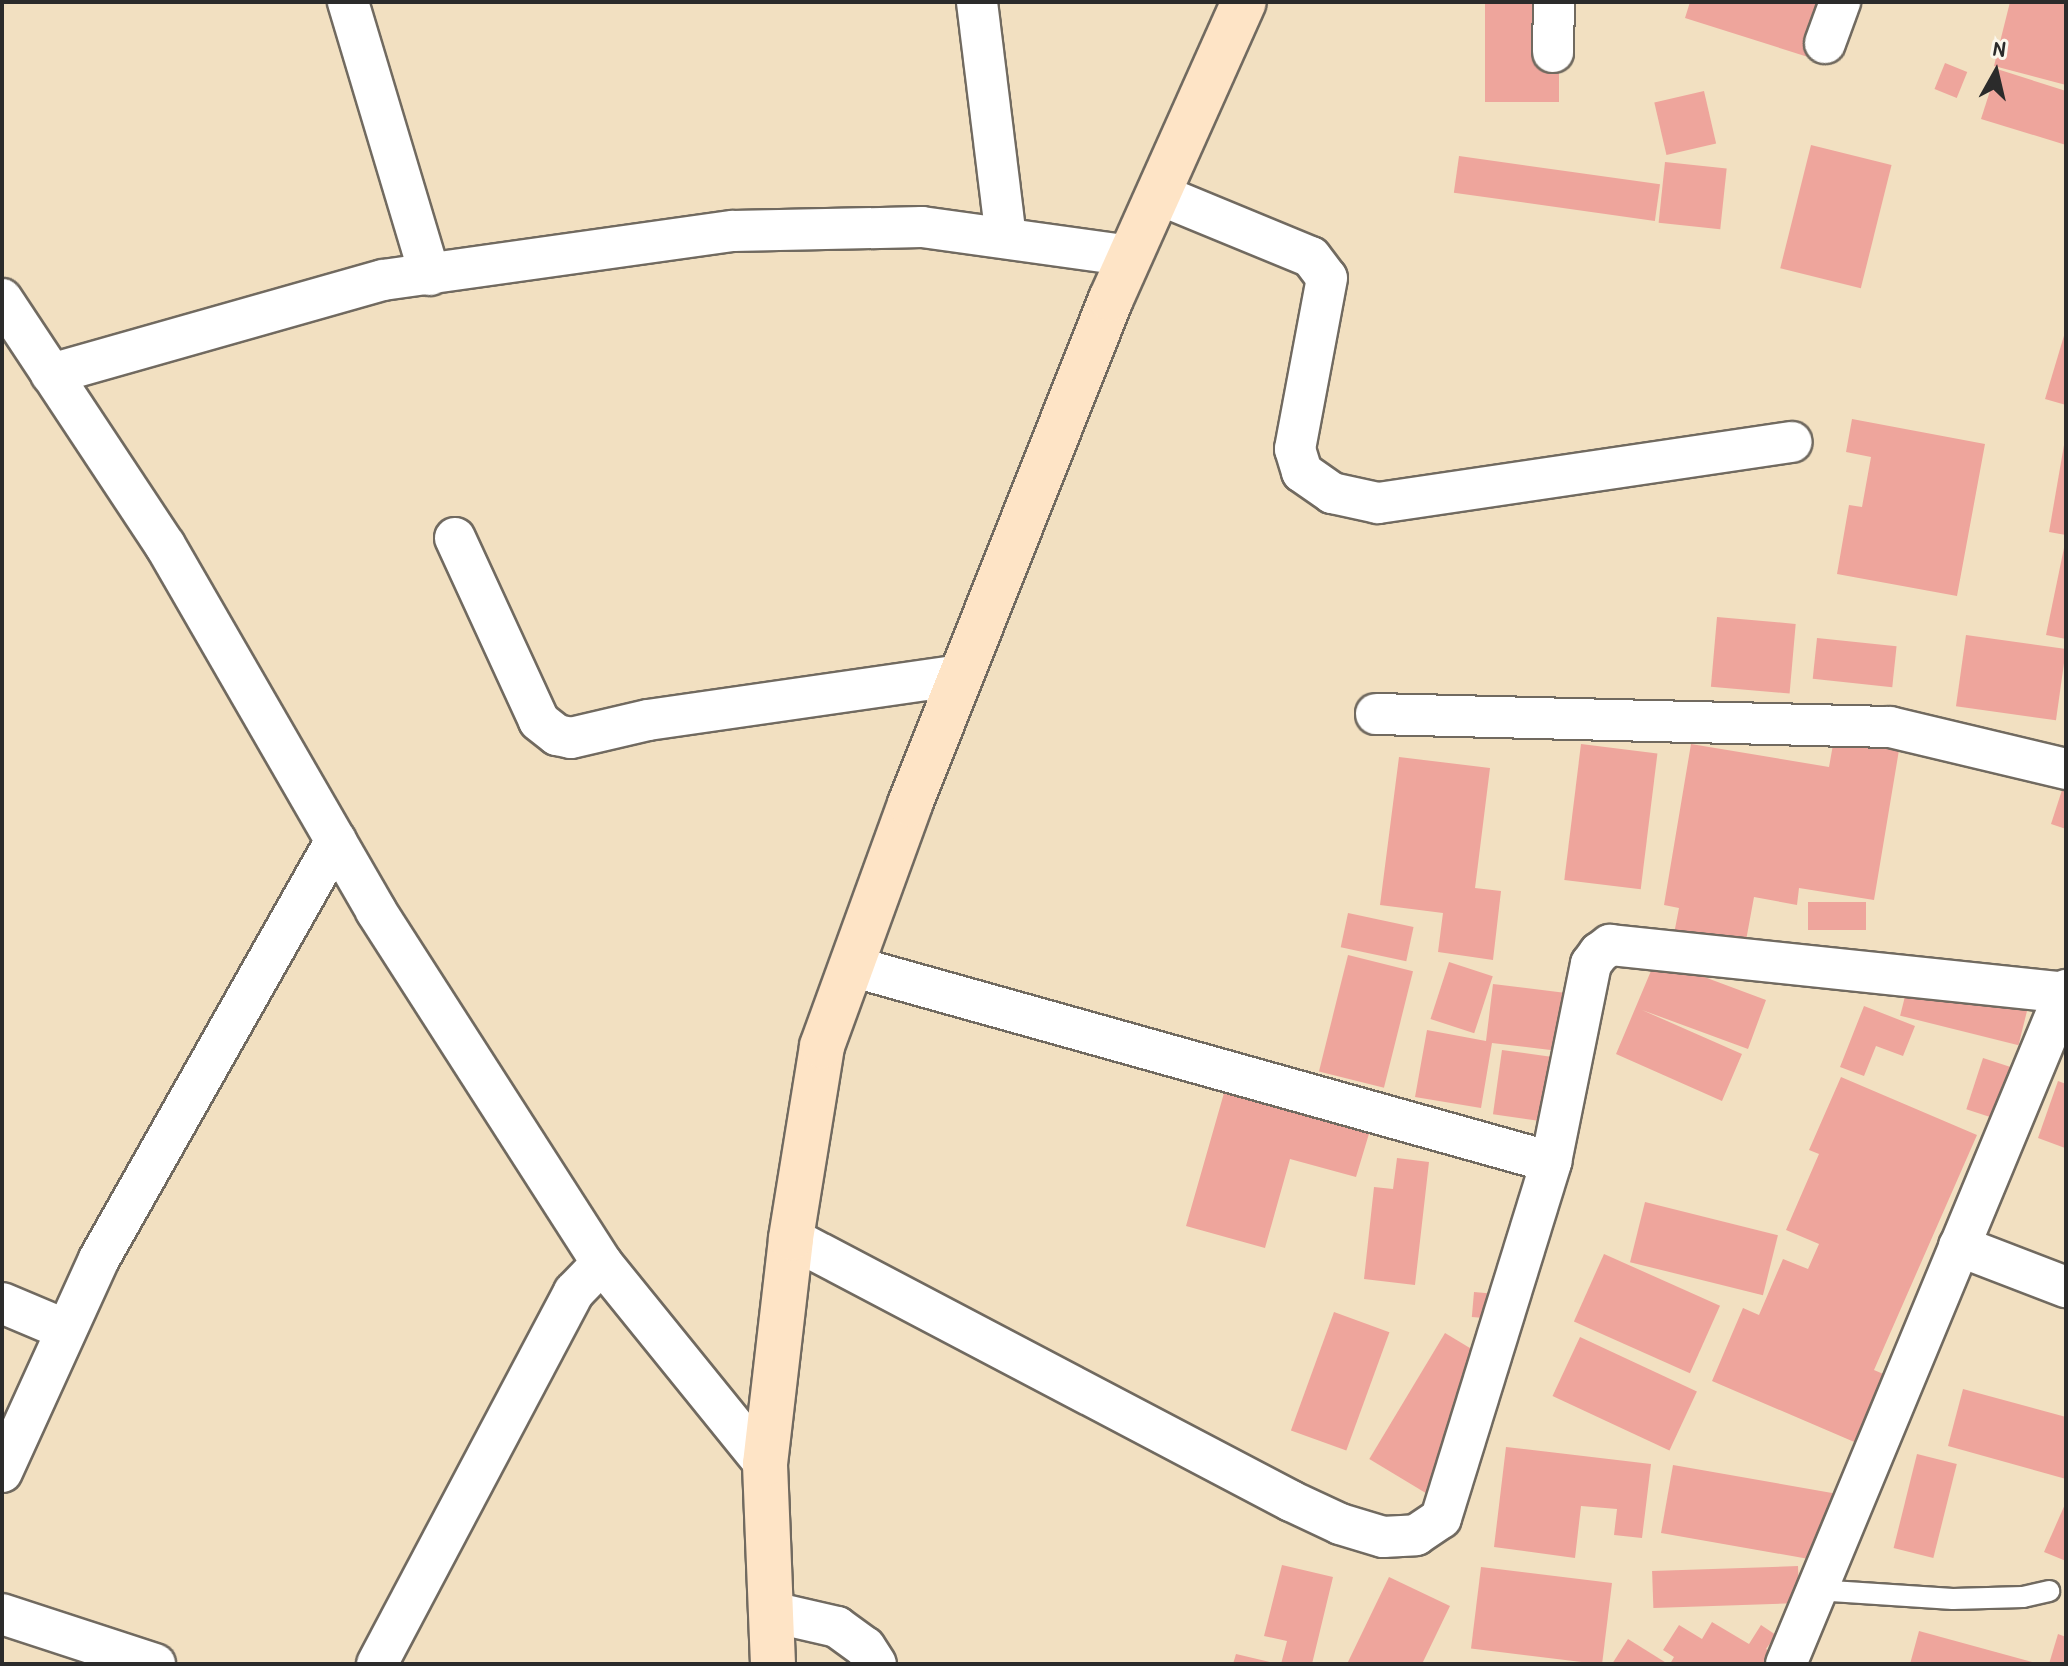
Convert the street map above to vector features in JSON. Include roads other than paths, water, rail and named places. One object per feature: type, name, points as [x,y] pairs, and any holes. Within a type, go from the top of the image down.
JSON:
[{"type":"main road","points":[[773,1664],[765,1464],[791,1238],[822,1046],[961,675],[1131,256],[1244,2]]},
{"type":"street","points":[[348,2],[430,275]]},
{"type":"street","points":[[977,2],[1006,237]]},
{"type":"street","points":[[1553,52],[1554,2]]},
{"type":"street","points":[[1825,43],[1840,2]]},
{"type":"street","points":[[1158,194],[1311,257],[1327,278],[1295,449],[1302,472],[1332,493],[1378,503],[1792,442]]},
{"type":"street","points":[[51,374],[383,280],[733,231],[922,227],[1131,256]]},
{"type":"street","points":[[2,299],[165,545],[336,840],[602,1263],[765,1464]]},
{"type":"street","points":[[455,538],[539,721],[557,735],[571,738],[648,720],[961,675]]},
{"type":"street","points":[[1376,714],[1880,726],[2066,769]]},
{"type":"street","points":[[2,1472],[64,1329],[336,840]]},
{"type":"street","points":[[791,1238],[1316,1513],[1383,1537],[1416,1535],[1441,1518],[1551,1162],[1591,964],[1610,945],[2065,991],[1786,1664]]},
{"type":"street","points":[[851,966],[1551,1162]]},
{"type":"street","points":[[1959,1246],[2066,1287]]},
{"type":"street","points":[[377,1664],[574,1292],[602,1263]]},
{"type":"street","points":[[2,1303],[64,1329]]},
{"type":"street","points":[[772,1612],[837,1627],[865,1647],[876,1664]]},
{"type":"street","points":[[2,1614],[155,1664]]},
{"type":"lane","points":[[1816,1590],[1953,1599],[2023,1597],[2049,1591]]}]
